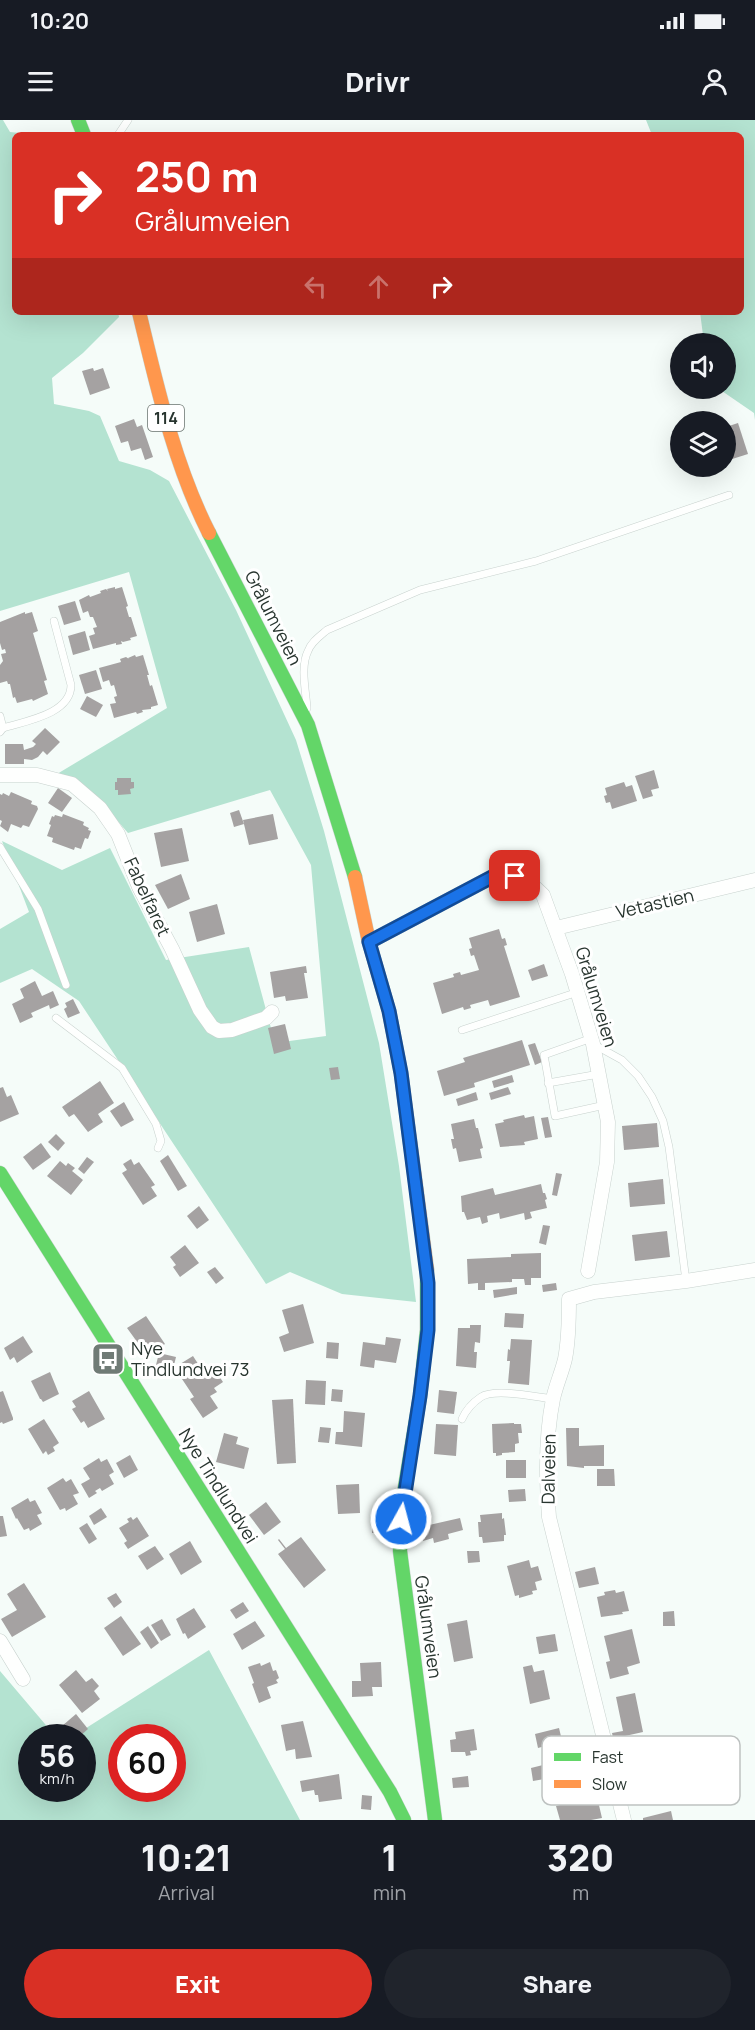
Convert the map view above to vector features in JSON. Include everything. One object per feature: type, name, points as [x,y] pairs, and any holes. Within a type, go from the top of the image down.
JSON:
[{"type":"main road","name":"Grålumveien","points":[[140,315],[160,398],[182,467],[203,521],[308,725],[357,884],[369,942],[389,1011],[401,1073],[428,1283],[428,1330],[402,1505],[400,1551],[435,1820]]},
{"type":"main road","name":"Nye Tindlundvei","points":[[0,1173],[363,1748],[404,1820]]},
{"type":"street","name":"Fabelfaret","points":[[0,776],[38,775],[72,784],[100,808],[118,834],[139,887],[172,949],[200,1010],[212,1027],[219,1031],[232,1030],[266,1018],[272,1012]]},
{"type":"street","name":"Grålumveien","points":[[369,942],[492,877],[504,875],[526,879],[543,895],[578,992],[592,1041],[608,1122],[607,1162],[588,1271]]},
{"type":"street","name":"Vetastien","points":[[556,928],[755,880]]},
{"type":"street","name":"Dalveien","points":[[603,1736],[549,1517],[545,1474],[553,1399],[565,1360],[569,1329],[569,1299],[594,1292],[755,1270]]},
{"type":"street","points":[[0,1641],[23,1679]]},
{"type":"street","name":"Dalveien","points":[[620,1805],[624,1820]]},
{"type":"lane","points":[[308,725],[304,668],[307,651],[327,630],[420,590],[536,561],[729,495]]},
{"type":"lane","points":[[0,716],[2,730],[59,708],[68,699],[71,685],[54,621]]},
{"type":"lane","points":[[0,847],[38,909],[66,985]]},
{"type":"lane","points":[[462,1030],[578,992]]},
{"type":"lane","points":[[56,1018],[122,1068],[156,1124],[161,1141],[158,1148]]},
{"type":"lane","points":[[605,1105],[555,1116],[544,1054],[592,1041],[622,1059],[638,1076],[652,1097],[663,1121],[669,1147],[686,1281]]},
{"type":"lane","points":[[548,1083],[599,1074]]},
{"type":"lane","points":[[462,1419],[467,1409],[488,1394],[553,1399]]},
{"type":"green space","points":[[0,120],[3,120],[12,132],[12,315],[119,315],[119,317],[83,353],[52,378],[54,404],[89,411],[100,416],[119,461],[150,470],[169,481],[236,610],[296,740],[324,831],[379,1043],[399,1166],[416,1302],[342,1294],[290,1272],[266,1284],[79,1001],[32,969],[0,983],[0,929],[29,912],[2,841],[62,870],[110,848],[166,960],[249,947],[275,1043],[326,1036],[311,865],[270,790],[128,833],[96,796],[57,774],[167,708],[129,572],[0,611]]},
{"type":"green space","points":[[646,120],[755,120],[755,420],[754,413],[734,399],[736,399],[736,333],[703,333],[700,315],[744,315],[744,132],[651,132]]},
{"type":"green space","points":[[209,1650],[300,1820],[0,1820],[0,1671],[45,1724],[18,1724],[18,1802],[96,1802],[96,1724],[92,1724]]},
{"type":"building","points":[[93,368],[94,371],[103,368],[110,388],[90,395],[82,371]]},
{"type":"building","points":[[134,419],[137,427],[142,425],[153,457],[145,460],[141,448],[131,451],[128,441],[121,443],[115,426]]},
{"type":"building","points":[[738,423],[748,454],[736,458],[736,424]]},
{"type":"building","points":[[115,587],[115,589],[122,587],[129,617],[131,617],[137,636],[130,638],[131,640],[121,641],[122,644],[116,645],[116,643],[93,649],[89,636],[95,634],[93,628],[97,627],[88,611],[83,613],[79,600]]},
{"type":"building","points":[[75,601],[81,620],[64,625],[58,606]]},
{"type":"building","points":[[25,612],[25,614],[32,612],[38,631],[33,633],[47,680],[44,681],[48,694],[33,701],[32,699],[17,703],[15,697],[13,698],[10,684],[7,681],[0,683],[0,665],[3,661],[1,654],[6,653],[5,649],[2,650],[0,643],[0,622]]},
{"type":"building","points":[[85,631],[90,650],[73,655],[68,636]]},
{"type":"building","points":[[135,655],[136,657],[143,655],[150,686],[152,685],[158,705],[137,714],[136,712],[114,718],[110,704],[116,703],[114,685],[111,686],[109,680],[103,682],[99,668],[121,662],[120,659],[126,657],[129,659]]},
{"type":"building","points":[[96,670],[102,689],[85,694],[79,675]]},
{"type":"building","points":[[87,696],[103,705],[96,717],[80,709]]},
{"type":"building","points":[[45,728],[60,742],[47,755],[43,751],[32,760],[24,759],[24,764],[5,764],[5,744],[23,744],[24,750],[33,747],[36,744],[32,741]]},
{"type":"building","points":[[654,770],[659,788],[651,790],[653,796],[643,799],[635,776]]},
{"type":"building","points":[[117,778],[131,778],[134,788],[130,789],[131,794],[118,795],[118,790],[115,790]]},
{"type":"building","points":[[624,782],[626,787],[632,785],[637,801],[612,809],[610,802],[606,803],[605,788]]},
{"type":"building","points":[[58,788],[72,798],[62,812],[48,803]]},
{"type":"building","points":[[11,792],[32,801],[31,804],[37,806],[38,809],[29,827],[23,825],[21,828],[11,824],[8,832],[0,826],[2,821],[0,820],[0,794],[9,796]]},
{"type":"building","points":[[239,810],[244,824],[234,827],[230,813]]},
{"type":"building","points":[[63,814],[84,822],[83,825],[91,831],[88,839],[85,838],[81,849],[75,847],[74,850],[52,842],[53,838],[47,836],[52,816],[62,817]]},
{"type":"building","points":[[273,814],[278,839],[249,845],[243,820]]},
{"type":"building","points":[[182,828],[189,861],[161,867],[154,833]]},
{"type":"building","points":[[181,874],[190,899],[168,909],[155,885]]},
{"type":"building","points":[[217,904],[225,934],[197,942],[189,912]]},
{"type":"building","points":[[499,929],[502,939],[505,938],[507,945],[504,946],[520,997],[490,1006],[488,1000],[470,1005],[471,1008],[464,1010],[463,1007],[442,1014],[433,983],[454,977],[453,974],[460,972],[461,975],[479,970],[474,955],[471,956],[469,949],[472,948],[469,938]]},
{"type":"building","points":[[544,964],[548,976],[532,981],[528,970]]},
{"type":"building","points":[[306,966],[307,973],[304,973],[308,998],[286,1001],[285,996],[274,998],[270,972]]},
{"type":"building","points":[[35,981],[42,996],[53,991],[59,1005],[50,1009],[49,1005],[31,1013],[33,1017],[20,1023],[12,1004],[24,998],[20,989]]},
{"type":"building","points":[[73,999],[80,1013],[68,1018],[64,1009],[67,1007],[65,1003]]},
{"type":"building","points":[[285,1024],[291,1049],[274,1054],[268,1028]]},
{"type":"building","points":[[522,1040],[530,1065],[474,1083],[475,1087],[444,1096],[437,1071],[465,1062],[463,1058]]},
{"type":"building","points":[[535,1043],[542,1062],[535,1065],[528,1045]]},
{"type":"building","points":[[338,1067],[340,1079],[331,1080],[329,1068]]},
{"type":"building","points":[[512,1075],[514,1082],[494,1088],[492,1081]]},
{"type":"building","points":[[100,1081],[114,1103],[98,1114],[103,1122],[88,1132],[74,1114],[69,1117],[62,1107]]},
{"type":"building","points":[[3,1087],[7,1097],[11,1095],[19,1114],[0,1122],[0,1088]]},
{"type":"building","points":[[508,1087],[511,1094],[491,1100],[489,1093]]},
{"type":"building","points":[[476,1092],[478,1100],[458,1106],[456,1099]]},
{"type":"building","points":[[124,1102],[134,1120],[121,1127],[110,1111]]},
{"type":"building","points":[[524,1115],[525,1118],[534,1116],[538,1139],[524,1142],[525,1145],[500,1147],[495,1124]]},
{"type":"building","points":[[548,1117],[552,1137],[545,1138],[541,1118]]},
{"type":"building","points":[[474,1119],[483,1148],[480,1149],[482,1158],[459,1162],[456,1148],[453,1149],[451,1124]]},
{"type":"building","points":[[657,1123],[659,1147],[624,1150],[622,1126]]},
{"type":"building","points":[[56,1134],[65,1143],[58,1151],[48,1142]]},
{"type":"building","points":[[41,1143],[51,1157],[33,1170],[23,1157]]},
{"type":"building","points":[[168,1155],[187,1186],[178,1191],[160,1161]]},
{"type":"building","points":[[87,1157],[94,1162],[84,1174],[78,1169]]},
{"type":"building","points":[[131,1159],[134,1165],[139,1162],[155,1185],[151,1187],[157,1196],[143,1205],[122,1173],[127,1170],[123,1164]]},
{"type":"building","points":[[60,1161],[66,1166],[68,1163],[75,1168],[72,1171],[83,1180],[71,1195],[47,1176]]},
{"type":"building","points":[[556,1173],[562,1174],[557,1196],[552,1195]]},
{"type":"building","points":[[663,1179],[665,1204],[630,1207],[628,1183]]},
{"type":"building","points":[[541,1184],[547,1199],[545,1200],[547,1208],[530,1212],[532,1218],[525,1220],[524,1213],[500,1219],[499,1213],[487,1216],[488,1222],[482,1224],[480,1217],[467,1220],[462,1212],[461,1196],[493,1188],[495,1195]]},
{"type":"building","points":[[199,1206],[209,1220],[197,1229],[187,1216]]},
{"type":"building","points":[[543,1225],[550,1226],[546,1245],[539,1243]]},
{"type":"building","points":[[667,1231],[670,1257],[635,1261],[632,1235]]},
{"type":"building","points":[[185,1245],[199,1263],[180,1277],[170,1257]]},
{"type":"building","points":[[541,1253],[541,1278],[531,1278],[531,1285],[525,1285],[524,1279],[485,1283],[485,1290],[478,1290],[478,1283],[468,1284],[467,1259]]},
{"type":"building","points":[[215,1267],[224,1278],[216,1284],[207,1272]]},
{"type":"building","points":[[556,1283],[557,1290],[543,1292],[542,1285]]},
{"type":"building","points":[[517,1287],[517,1294],[494,1298],[493,1290]]},
{"type":"building","points":[[303,1304],[314,1343],[284,1352],[279,1337],[289,1333],[282,1310]]},
{"type":"building","points":[[505,1313],[524,1314],[523,1328],[504,1327]]},
{"type":"building","points":[[146,1316],[165,1344],[146,1357],[140,1347],[137,1349],[132,1341],[135,1339],[127,1328]]},
{"type":"building","points":[[470,1325],[481,1325],[480,1343],[475,1342],[476,1368],[456,1366],[458,1328],[470,1328]]},
{"type":"building","points":[[23,1336],[33,1352],[17,1363],[14,1357],[10,1360],[4,1348]]},
{"type":"building","points":[[386,1337],[401,1339],[396,1363],[375,1360],[374,1368],[360,1366],[363,1342],[385,1345]]},
{"type":"building","points":[[511,1339],[532,1340],[529,1385],[508,1383],[510,1361],[507,1361]]},
{"type":"building","points":[[327,1342],[339,1343],[338,1359],[326,1358]]},
{"type":"building","points":[[159,1353],[176,1357],[171,1377],[154,1373]]},
{"type":"building","points":[[193,1356],[204,1373],[213,1367],[223,1382],[214,1388],[217,1392],[210,1396],[218,1408],[203,1418],[190,1399],[194,1397],[176,1370],[182,1366],[180,1364]]},
{"type":"building","points":[[50,1372],[59,1394],[43,1402],[31,1381]]},
{"type":"building","points":[[306,1380],[326,1381],[325,1405],[305,1404]]},
{"type":"building","points":[[332,1389],[343,1390],[342,1402],[331,1401]]},
{"type":"building","points":[[439,1390],[457,1392],[454,1414],[437,1412]]},
{"type":"building","points":[[3,1391],[13,1420],[3,1424],[0,1423],[0,1392]]},
{"type":"building","points":[[89,1391],[105,1419],[88,1428],[84,1421],[81,1423],[72,1409],[76,1407],[72,1401]]},
{"type":"building","points":[[293,1399],[296,1463],[277,1464],[272,1400]]},
{"type":"building","points":[[344,1411],[365,1413],[362,1447],[335,1444],[336,1432],[343,1432]]},
{"type":"building","points":[[44,1419],[59,1443],[53,1447],[55,1451],[48,1455],[46,1451],[43,1454],[28,1429]]},
{"type":"building","points":[[436,1424],[458,1425],[456,1456],[434,1454]]},
{"type":"building","points":[[492,1424],[521,1424],[522,1433],[518,1433],[519,1443],[515,1444],[515,1452],[496,1456],[496,1453],[493,1453]]},
{"type":"building","points":[[320,1427],[331,1428],[329,1443],[318,1442]]},
{"type":"building","points":[[566,1428],[579,1428],[579,1446],[604,1445],[604,1466],[584,1466],[584,1468],[567,1466]]},
{"type":"building","points":[[224,1433],[238,1437],[236,1444],[249,1448],[244,1469],[216,1462]]},
{"type":"building","points":[[130,1455],[138,1470],[124,1478],[116,1463]]},
{"type":"building","points":[[99,1458],[101,1462],[107,1459],[114,1472],[109,1475],[114,1484],[102,1491],[100,1488],[89,1498],[81,1484],[90,1479],[83,1468]]},
{"type":"building","points":[[506,1460],[526,1460],[526,1478],[506,1478]]},
{"type":"building","points":[[597,1469],[614,1469],[615,1486],[597,1486]]},
{"type":"building","points":[[63,1478],[66,1482],[71,1479],[79,1493],[73,1495],[78,1504],[66,1511],[65,1508],[60,1510],[47,1488]]},
{"type":"building","points":[[359,1484],[360,1513],[338,1514],[336,1485]]},
{"type":"building","points":[[525,1489],[526,1501],[509,1502],[508,1490]]},
{"type":"building","points":[[28,1498],[30,1502],[35,1500],[42,1513],[37,1515],[42,1524],[30,1531],[29,1528],[24,1530],[11,1508]]},
{"type":"building","points":[[266,1502],[281,1522],[264,1535],[249,1515]]},
{"type":"building","points":[[101,1508],[107,1517],[94,1525],[89,1516]]},
{"type":"building","points":[[502,1513],[506,1535],[504,1535],[504,1541],[483,1543],[482,1537],[479,1537],[480,1515]]},
{"type":"building","points":[[0,1516],[3,1516],[7,1536],[0,1537]]},
{"type":"building","points":[[372,1516],[384,1516],[385,1533],[372,1533]]},
{"type":"building","points":[[131,1517],[133,1520],[137,1517],[149,1536],[128,1549],[124,1543],[127,1541],[119,1528],[129,1522],[127,1519]]},
{"type":"building","points":[[460,1518],[463,1530],[448,1534],[449,1539],[434,1543],[433,1538],[423,1541],[423,1537],[418,1539],[416,1528]]},
{"type":"building","points":[[87,1523],[97,1539],[89,1544],[79,1528]]},
{"type":"building","points":[[301,1537],[326,1570],[304,1588],[278,1554],[285,1549],[279,1539],[286,1548]]},
{"type":"building","points":[[190,1541],[202,1562],[181,1575],[169,1554]]},
{"type":"building","points":[[155,1546],[164,1559],[147,1570],[138,1556]]},
{"type":"building","points":[[467,1551],[479,1551],[480,1562],[468,1563]]},
{"type":"building","points":[[529,1560],[531,1568],[538,1566],[542,1580],[535,1582],[537,1590],[532,1591],[533,1594],[519,1598],[519,1595],[515,1596],[507,1566]]},
{"type":"building","points":[[595,1567],[599,1584],[579,1588],[575,1572]]},
{"type":"building","points":[[24,1583],[46,1617],[12,1637],[1,1619],[17,1610],[7,1594]]},
{"type":"building","points":[[615,1590],[616,1593],[624,1591],[629,1611],[601,1617],[597,1597],[605,1595],[604,1592]]},
{"type":"building","points":[[116,1593],[122,1602],[114,1608],[107,1598]]},
{"type":"building","points":[[243,1602],[249,1611],[236,1619],[230,1610]]},
{"type":"building","points":[[194,1608],[206,1627],[188,1639],[176,1619]]},
{"type":"building","points":[[674,1611],[675,1626],[663,1626],[663,1612]]},
{"type":"building","points":[[121,1616],[141,1644],[123,1656],[104,1628]]},
{"type":"building","points":[[162,1619],[171,1635],[161,1641],[151,1625]]},
{"type":"building","points":[[467,1620],[473,1658],[454,1662],[447,1624]]},
{"type":"building","points":[[255,1621],[265,1636],[242,1650],[233,1634]]},
{"type":"building","points":[[148,1626],[159,1643],[151,1649],[140,1632]]},
{"type":"building","points":[[632,1629],[640,1663],[627,1667],[629,1674],[610,1679],[606,1662],[610,1661],[604,1636]]},
{"type":"building","points":[[555,1634],[558,1651],[539,1654],[536,1637]]},
{"type":"building","points":[[270,1662],[273,1671],[276,1670],[278,1683],[267,1687],[271,1698],[259,1703],[248,1667],[260,1663],[261,1666]]},
{"type":"building","points":[[381,1662],[382,1687],[372,1687],[373,1696],[352,1697],[352,1681],[361,1681],[360,1663]]},
{"type":"building","points":[[532,1665],[534,1672],[544,1670],[550,1699],[530,1704],[523,1667]]},
{"type":"building","points":[[76,1670],[86,1682],[92,1678],[99,1686],[94,1691],[100,1699],[82,1713],[59,1685]]},
{"type":"building","points":[[635,1693],[643,1732],[613,1736],[612,1733],[623,1731],[616,1697]]},
{"type":"building","points":[[76,1714],[84,1724],[64,1724]]},
{"type":"building","points":[[303,1721],[312,1757],[296,1759],[295,1749],[286,1751],[281,1725]]},
{"type":"building","points":[[559,1728],[561,1736],[542,1736],[542,1747],[538,1748],[535,1734]]},
{"type":"building","points":[[474,1729],[477,1750],[470,1751],[471,1755],[466,1756],[465,1752],[451,1752],[450,1740],[456,1739],[455,1732]]},
{"type":"building","points":[[542,1765],[542,1779],[533,1781],[531,1768]]},
{"type":"building","points":[[339,1774],[342,1799],[319,1802],[314,1790],[302,1792],[300,1781]]},
{"type":"building","points":[[468,1776],[469,1787],[453,1788],[452,1778]]},
{"type":"building","points":[[362,1795],[372,1796],[371,1810],[361,1809]]},
{"type":"building","points":[[599,1805],[602,1818],[560,1820],[556,1806]]},
{"type":"building","points":[[671,1811],[673,1820],[643,1820],[643,1818]]},
{"type":"traffic: fast","points":[[78,120],[83,132]]},
{"type":"traffic: fast","points":[[209,533],[308,725],[355,877]]},
{"type":"traffic: fast","points":[[0,1173],[390,1792],[404,1820]]},
{"type":"traffic: fast","points":[[427,1270],[427,1330],[420,1396],[402,1505],[400,1551],[435,1820]]},
{"type":"traffic: slow","points":[[140,315],[176,452],[209,533]]},
{"type":"traffic: slow","points":[[355,877],[369,942],[389,1011],[401,1073],[427,1270]]},
{"type":"place","name":"Nye Tindlundvei 73","points":[[108,1359]]},
{"type":"route","points":[[401,1519],[428,1330],[428,1283],[401,1073],[389,1011],[369,942],[492,877],[515,876]]}]
